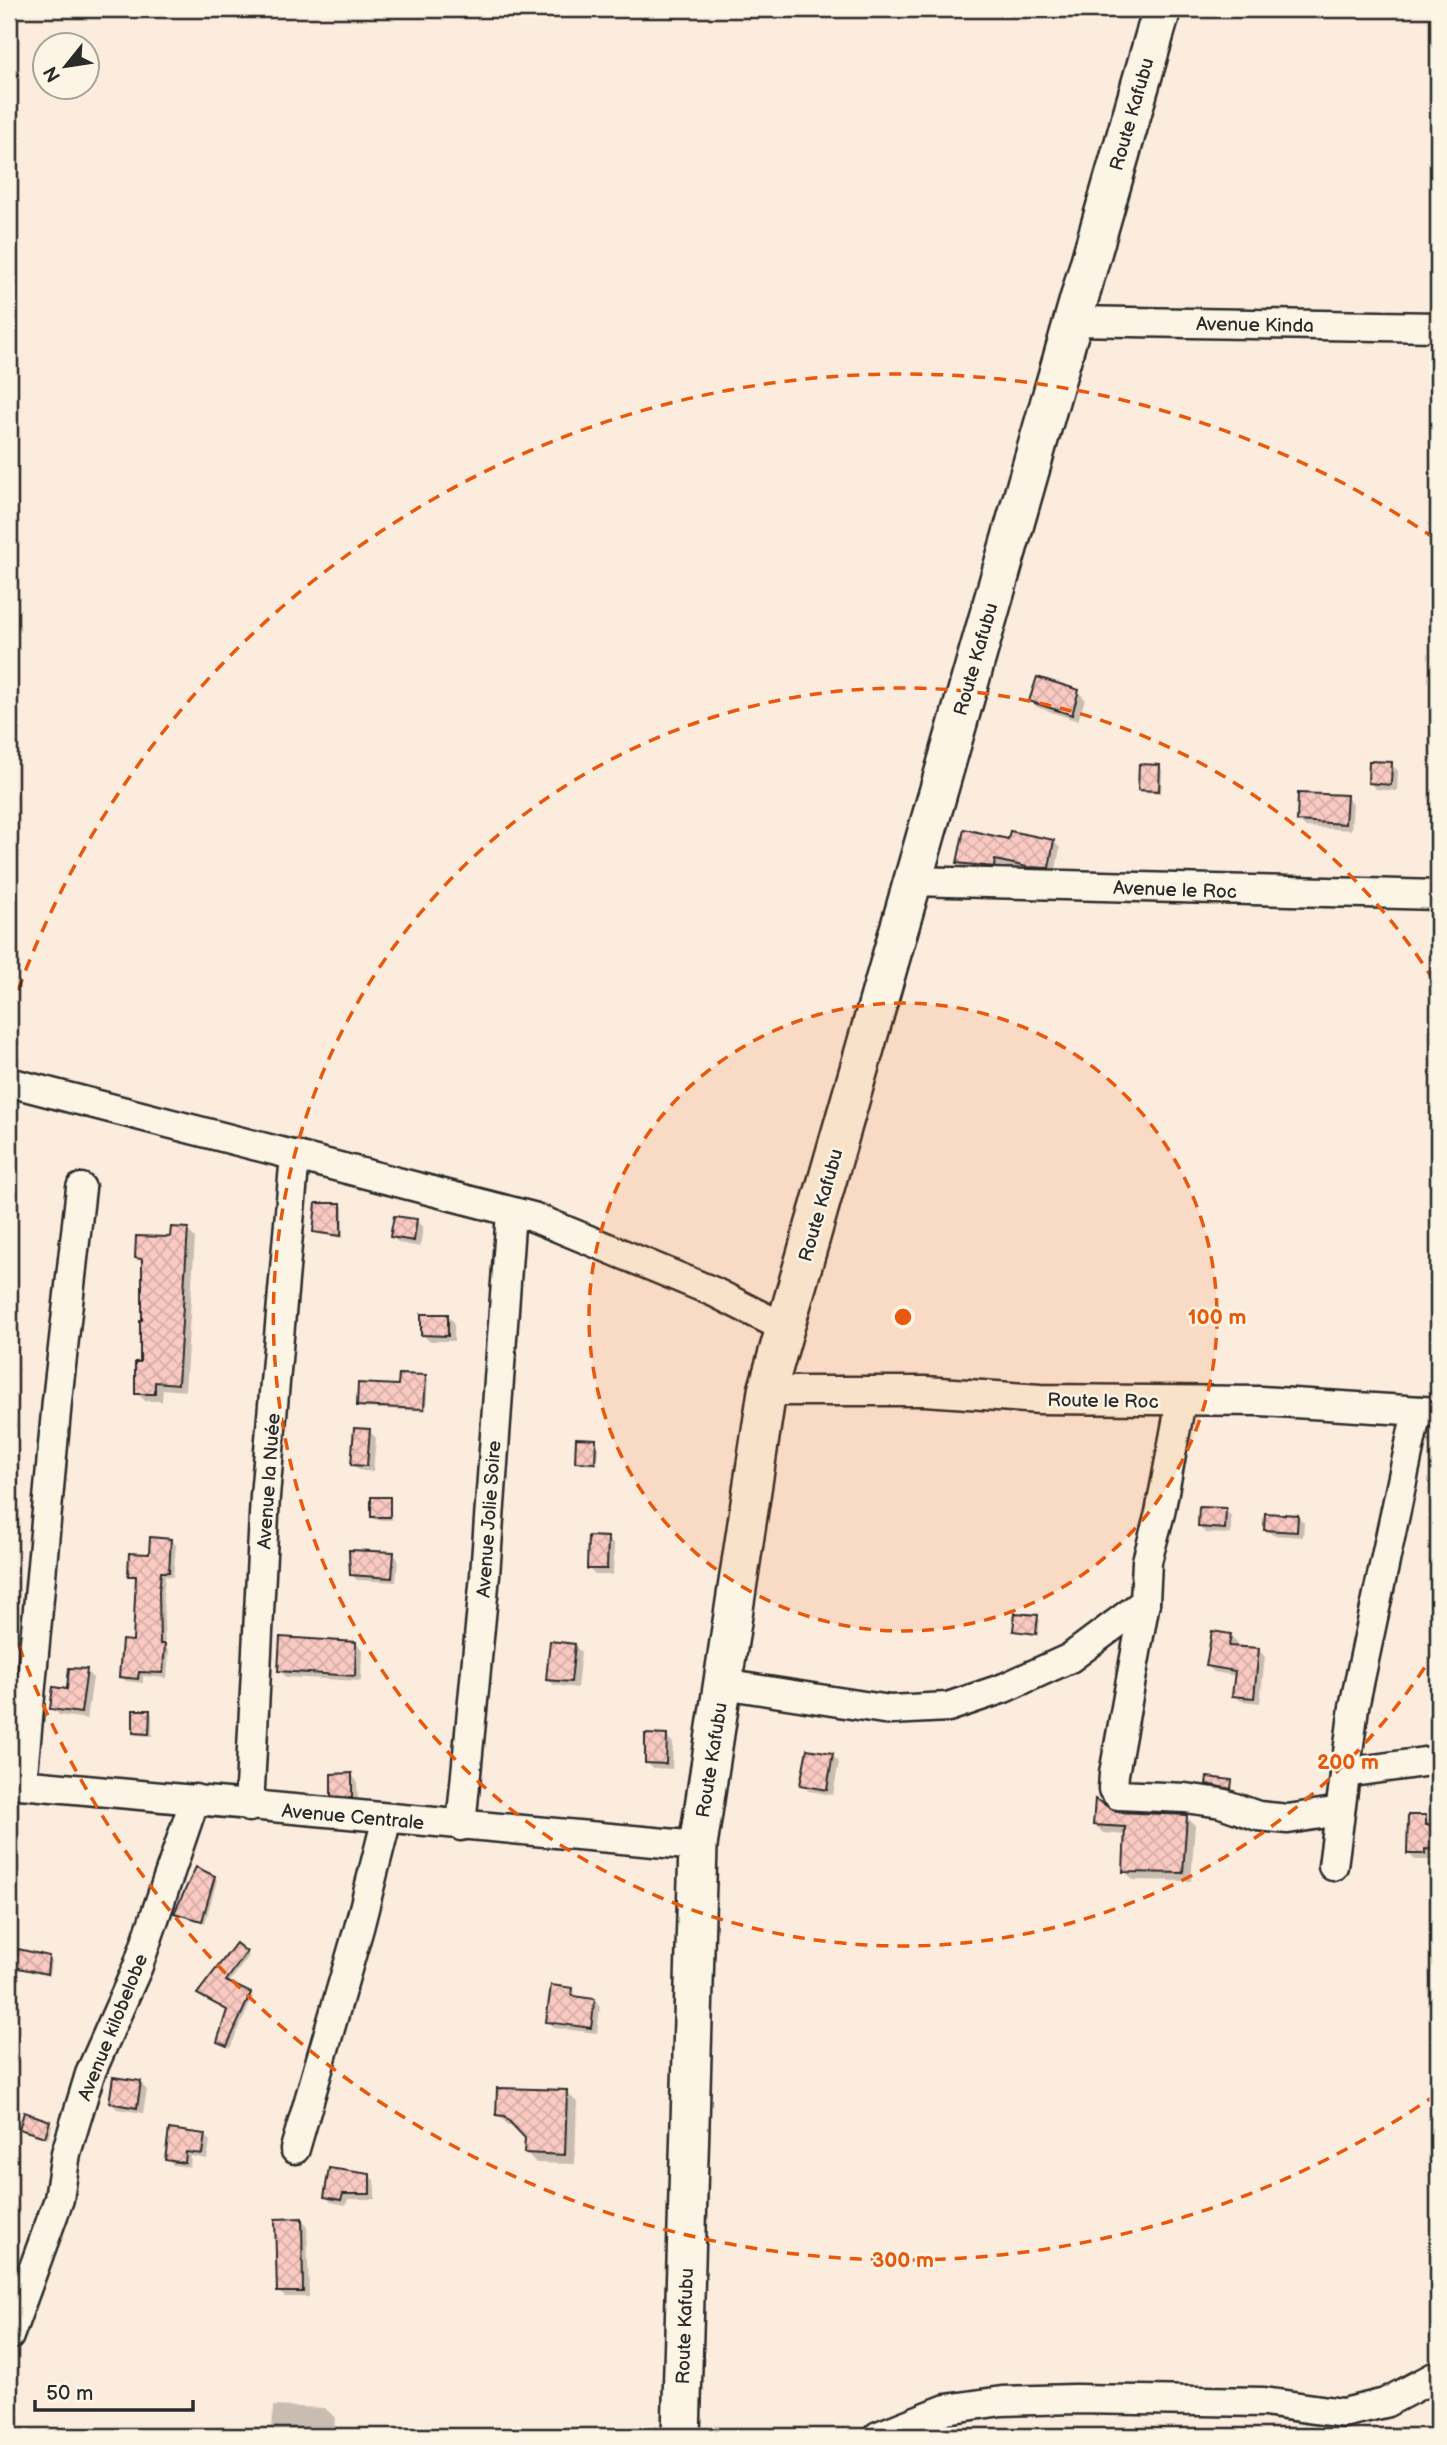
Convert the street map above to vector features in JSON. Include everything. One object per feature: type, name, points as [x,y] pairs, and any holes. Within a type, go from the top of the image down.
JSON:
[{"type":"main road","name":"Route Kafubu","points":[[681,2436],[698,1846],[767,1391],[1162,9]]},
{"type":"street","name":"Avenue Kinda","points":[[1071,321],[1438,327]]},
{"type":"street","name":"Avenue le Roc","points":[[912,881],[1438,895]]},
{"type":"street","points":[[9,1082],[533,1217],[714,1293],[785,1328]]},
{"type":"street","name":"Avenue la Nuée","points":[[249,1807],[265,1496],[295,1155]]},
{"type":"street","points":[[15,1784],[81,1188]]},
{"type":"street","name":"Avenue Jolie Soire","points":[[461,1826],[485,1575],[510,1212]]},
{"type":"street","name":"Route le Roc","points":[[767,1391],[925,1391],[1040,1399],[1261,1401],[1428,1412]]},
{"type":"street","points":[[1181,1401],[1160,1513],[1147,1561],[1145,1602],[1113,1789],[1118,1795],[1185,1798],[1221,1804],[1258,1816],[1288,1819],[1340,1811]]},
{"type":"street","points":[[1333,1866],[1354,1707],[1383,1561],[1428,1412]]},
{"type":"street","points":[[723,1684],[890,1710],[948,1707],[1004,1688],[1070,1658],[1145,1602]]},
{"type":"street","points":[[1345,1773],[1438,1762]]},
{"type":"street","name":"Avenue Centrale","points":[[15,1784],[698,1846]]},
{"type":"street","name":"Avenue kilobelobe","points":[[9,2336],[59,2199],[66,2153],[90,2074],[138,1966],[195,1799]]},
{"type":"street","points":[[295,2149],[359,1928],[387,1818]]},
{"type":"street","points":[[878,2436],[946,2409],[1002,2401],[1075,2399],[1264,2402],[1343,2413],[1385,2403],[1438,2375]]},
{"type":"building","points":[[1037,677],[1079,690],[1072,715],[1029,701]]},
{"type":"building","points":[[1369,761],[1392,762],[1391,785],[1368,783]]},
{"type":"building","points":[[1139,764],[1160,765],[1159,791],[1138,790]]},
{"type":"building","points":[[1298,793],[1347,795],[1345,824],[1297,821]]},
{"type":"building","points":[[964,829],[1008,839],[1010,831],[1054,840],[1049,868],[1027,867],[995,860],[994,867],[957,863]]},
{"type":"building","points":[[316,1203],[341,1203],[341,1236],[313,1232]]},
{"type":"building","points":[[394,1216],[417,1219],[414,1241],[390,1237]]},
{"type":"building","points":[[171,1227],[188,1228],[178,1384],[155,1382],[155,1394],[135,1394],[135,1362],[140,1362],[142,1320],[142,1259],[135,1258],[136,1236],[170,1237]]},
{"type":"building","points":[[421,1314],[448,1314],[448,1336],[421,1335]]},
{"type":"building","points":[[399,1374],[426,1375],[424,1409],[357,1406],[358,1383],[398,1385]]},
{"type":"building","points":[[354,1428],[370,1429],[367,1466],[351,1465]]},
{"type":"building","points":[[576,1438],[596,1439],[595,1463],[575,1462]]},
{"type":"building","points":[[371,1497],[390,1497],[390,1517],[371,1517]]},
{"type":"building","points":[[1199,1507],[1226,1508],[1225,1529],[1198,1527]]},
{"type":"building","points":[[1265,1513],[1298,1515],[1297,1532],[1264,1530]]},
{"type":"building","points":[[588,1536],[608,1537],[607,1569],[587,1569]]},
{"type":"building","points":[[150,1537],[171,1539],[169,1572],[161,1572],[159,1591],[160,1644],[165,1644],[163,1673],[139,1672],[138,1679],[119,1677],[122,1640],[133,1641],[136,1576],[128,1576],[129,1553],[149,1554]]},
{"type":"building","points":[[349,1550],[394,1552],[392,1578],[350,1575]]},
{"type":"building","points":[[1015,1613],[1038,1615],[1036,1634],[1013,1631]]},
{"type":"building","points":[[1212,1631],[1231,1634],[1229,1646],[1259,1648],[1254,1698],[1232,1696],[1235,1671],[1206,1666]]},
{"type":"building","points":[[280,1637],[356,1642],[355,1676],[278,1671]]},
{"type":"building","points":[[550,1641],[575,1644],[571,1682],[546,1680]]},
{"type":"building","points":[[69,1668],[87,1669],[81,1713],[50,1709],[53,1687],[67,1689]]},
{"type":"building","points":[[133,1710],[150,1710],[149,1734],[133,1733]]},
{"type":"building","points":[[645,1734],[667,1735],[666,1764],[645,1763]]},
{"type":"building","points":[[807,1749],[833,1753],[827,1790],[800,1785]]},
{"type":"building","points":[[352,1773],[352,1798],[331,1796],[331,1774]]},
{"type":"building","points":[[1207,1777],[1232,1780],[1231,1789],[1206,1784]]},
{"type":"building","points":[[1095,1799],[1117,1812],[1187,1815],[1183,1873],[1123,1872],[1125,1827],[1093,1825]]},
{"type":"building","points":[[1408,1815],[1426,1815],[1426,1825],[1438,1825],[1438,1850],[1425,1849],[1425,1854],[1407,1854]]},
{"type":"building","points":[[196,1867],[215,1876],[202,1921],[174,1913]]},
{"type":"building","points":[[236,1943],[247,1952],[226,1981],[251,1993],[227,2046],[217,2042],[227,2010],[197,1994]]},
{"type":"building","points":[[18,1949],[49,1956],[47,1974],[14,1967]]},
{"type":"building","points":[[551,1985],[573,1988],[572,1996],[595,1999],[591,2028],[546,2022]]},
{"type":"building","points":[[113,2077],[141,2081],[137,2108],[109,2103]]},
{"type":"building","points":[[497,2088],[567,2090],[565,2155],[524,2153],[525,2138],[504,2116],[496,2115]]},
{"type":"building","points":[[24,2112],[50,2121],[45,2137],[19,2129]]},
{"type":"building","points":[[169,2129],[205,2134],[202,2154],[186,2152],[185,2163],[165,2160]]},
{"type":"building","points":[[329,2168],[370,2174],[370,2194],[343,2194],[341,2200],[324,2197]]},
{"type":"building","points":[[302,2218],[303,2292],[277,2292],[275,2219]]}]
